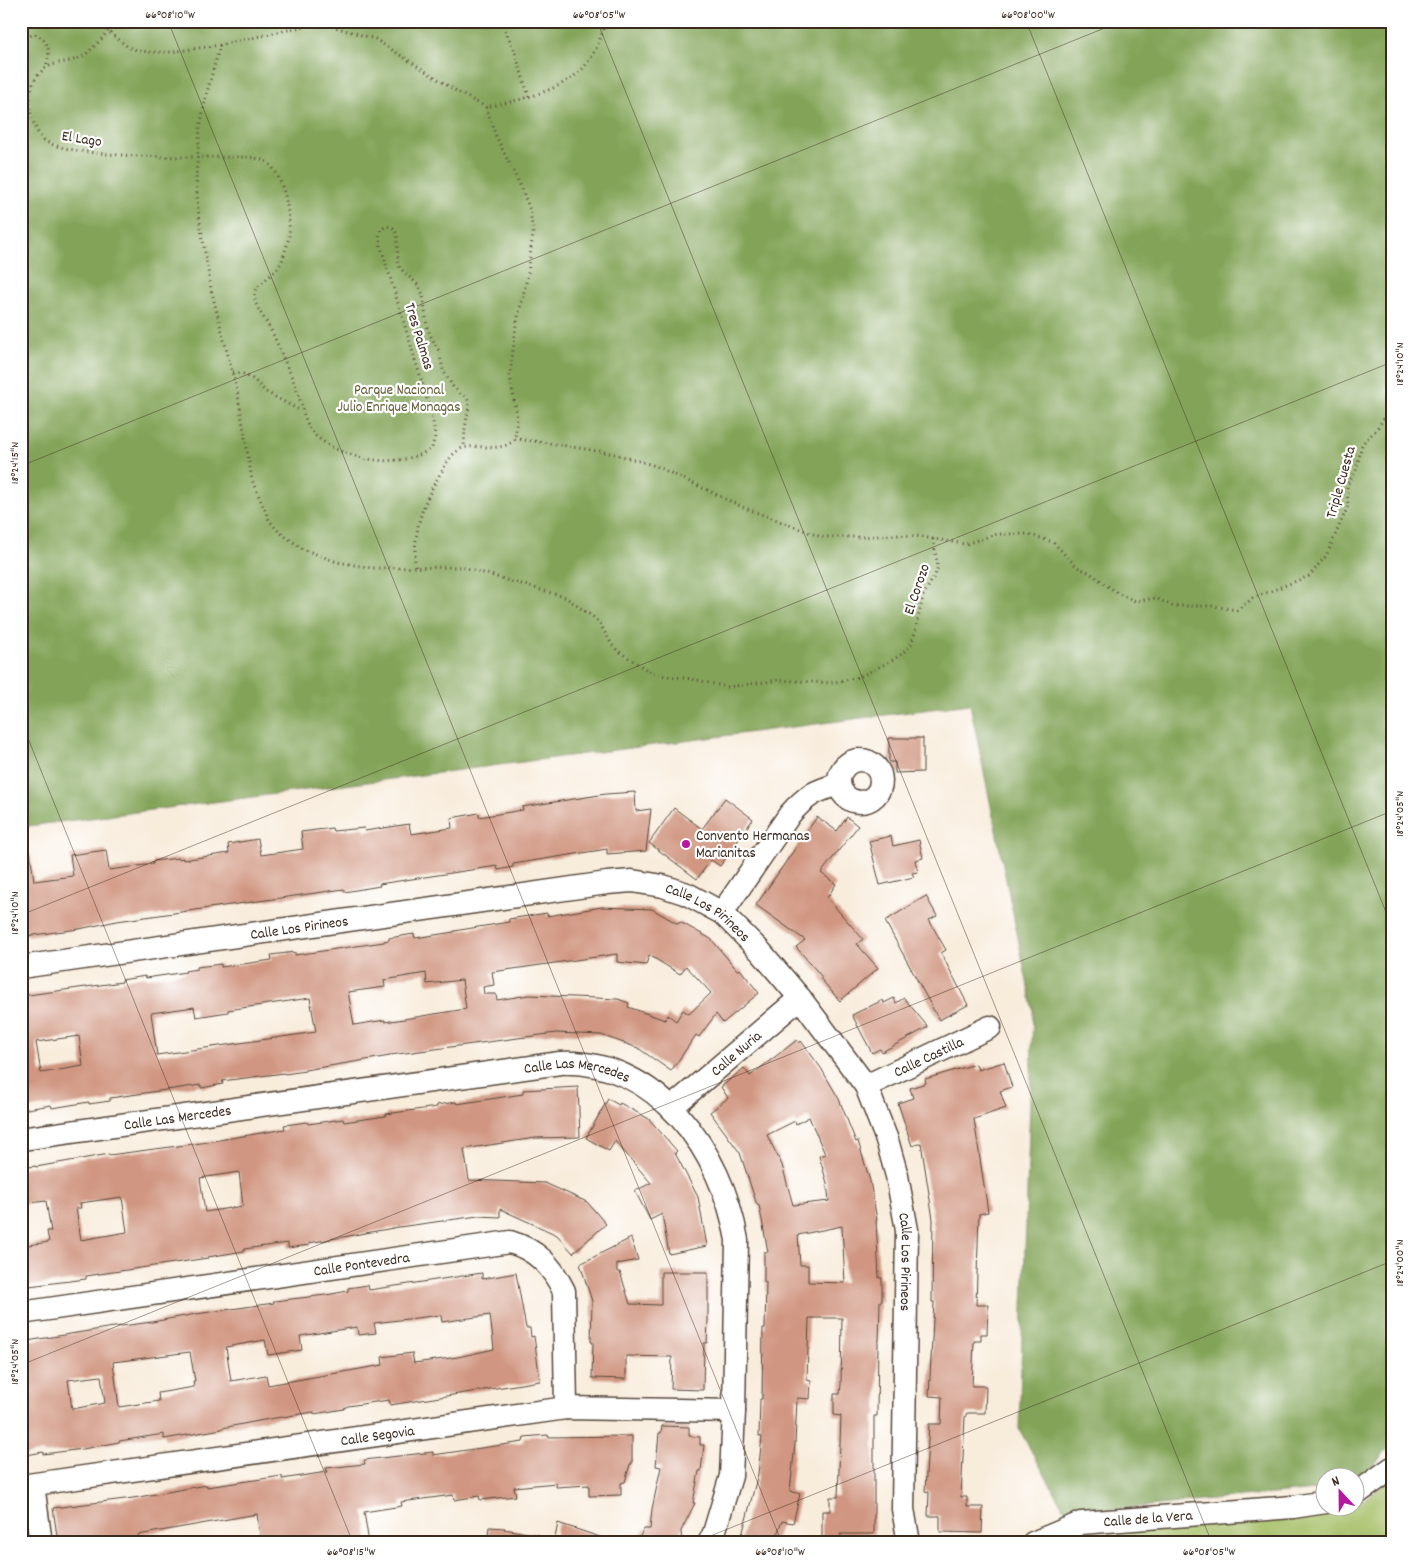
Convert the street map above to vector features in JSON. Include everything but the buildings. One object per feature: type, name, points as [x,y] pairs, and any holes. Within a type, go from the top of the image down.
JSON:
[{"type":"street","points":[[722,913],[790,814],[815,792],[839,784]]},
{"type":"street","name":"Calle Los Pirineos","points":[[21,967],[607,883],[632,881],[663,886],[687,894],[722,913],[761,952],[800,998],[866,1086],[887,1140],[897,1176],[907,1230],[903,1509],[909,1543]]},
{"type":"street","name":"Calle Nuria","points":[[671,1108],[800,998]]},
{"type":"street","name":"Calle Castilla","points":[[866,1086],[990,1027]]},
{"type":"street","name":"Calle Las Mercedes","points":[[21,1139],[560,1063],[574,1062],[596,1065],[620,1072],[650,1090],[671,1108],[693,1134],[711,1159],[724,1188],[733,1216],[737,1240],[731,1476],[714,1533],[709,1543]]},
{"type":"street","name":"Calle Pontevedra","points":[[21,1313],[510,1242],[525,1246],[545,1262],[556,1274],[564,1291],[566,1408]]},
{"type":"street","name":"Calle Segovia","points":[[27,1485],[566,1408],[734,1411]]},
{"type":"street","points":[[1366,1487],[1392,1468]]},
{"type":"street","points":[[27,1485],[40,1543]]},
{"type":"street","name":"Calle de la Vera","points":[[1033,1543],[1080,1523],[1294,1507],[1316,1504]]},
{"type":"path","points":[[101,21],[108,31],[128,47],[139,51],[172,52],[220,45],[310,25],[331,26],[375,39],[461,94],[486,107],[528,98],[566,81],[584,67],[599,41],[605,21]]},
{"type":"path","points":[[501,21],[515,52],[528,98]]},
{"type":"path","points":[[46,68],[54,63],[82,57],[108,31]]},
{"type":"path","points":[[21,39],[35,34],[46,42],[49,49],[46,68]]},
{"type":"path","name":"El Corozo","points":[[220,45],[204,104],[197,157],[198,210],[203,243],[211,289],[233,372],[247,440],[252,480],[269,520],[280,532],[303,549],[337,562],[372,568],[463,566],[565,598],[593,617],[618,651],[658,675],[692,679],[728,687],[780,680],[831,683],[859,677],[902,654],[911,644],[923,596],[938,567],[933,539]]},
{"type":"path","name":"El Lago","points":[[46,68],[38,74],[31,89],[30,98],[30,115],[38,133],[44,140],[58,146],[100,153],[197,157]]},
{"type":"path","points":[[415,566],[418,522],[428,494],[451,458],[464,448],[504,446],[515,439],[516,416],[510,376],[516,326],[528,274],[533,233],[530,210],[496,136],[486,107]]},
{"type":"path","name":"Tres Palmas","points":[[197,157],[248,157],[260,159],[269,164],[280,183],[287,209],[289,237],[280,266],[258,286],[255,292],[255,299],[292,378],[305,420],[316,436],[337,450],[356,457],[375,460],[396,460],[420,455],[432,448],[435,436],[432,415],[380,244],[379,236],[381,229],[391,226],[397,234],[400,268],[418,285],[423,295],[427,326],[439,351],[443,370],[453,387],[468,400],[464,448]]},
{"type":"path","points":[[233,372],[253,379],[266,392],[302,412]]},
{"type":"path","name":"Triple Cuesta","points":[[515,439],[549,442],[615,454],[656,466],[745,508],[821,537],[895,535],[966,544],[997,534],[1028,534],[1053,542],[1077,567],[1119,594],[1135,601],[1156,598],[1172,606],[1214,606],[1237,610],[1253,598],[1309,576],[1326,556],[1348,506],[1347,485],[1356,471],[1362,444],[1376,430],[1392,408]]},
{"type":"green space","name":"Parque Nacional Julio Enrique Monagas","points":[[21,21],[1392,21],[1392,1443],[1366,1472],[1366,1466],[1316,1466],[1316,1490],[1097,1511],[1068,1516],[1019,1429],[1033,1011],[970,704],[21,827]]},
{"type":"green space","points":[[1392,1479],[1392,1543],[1071,1543],[1069,1538],[1083,1533],[1316,1509],[1316,1516],[1366,1516],[1366,1498]]},
{"type":"place","name":"Convento Hermanas Marianitas","points":[[686,844]]}]
